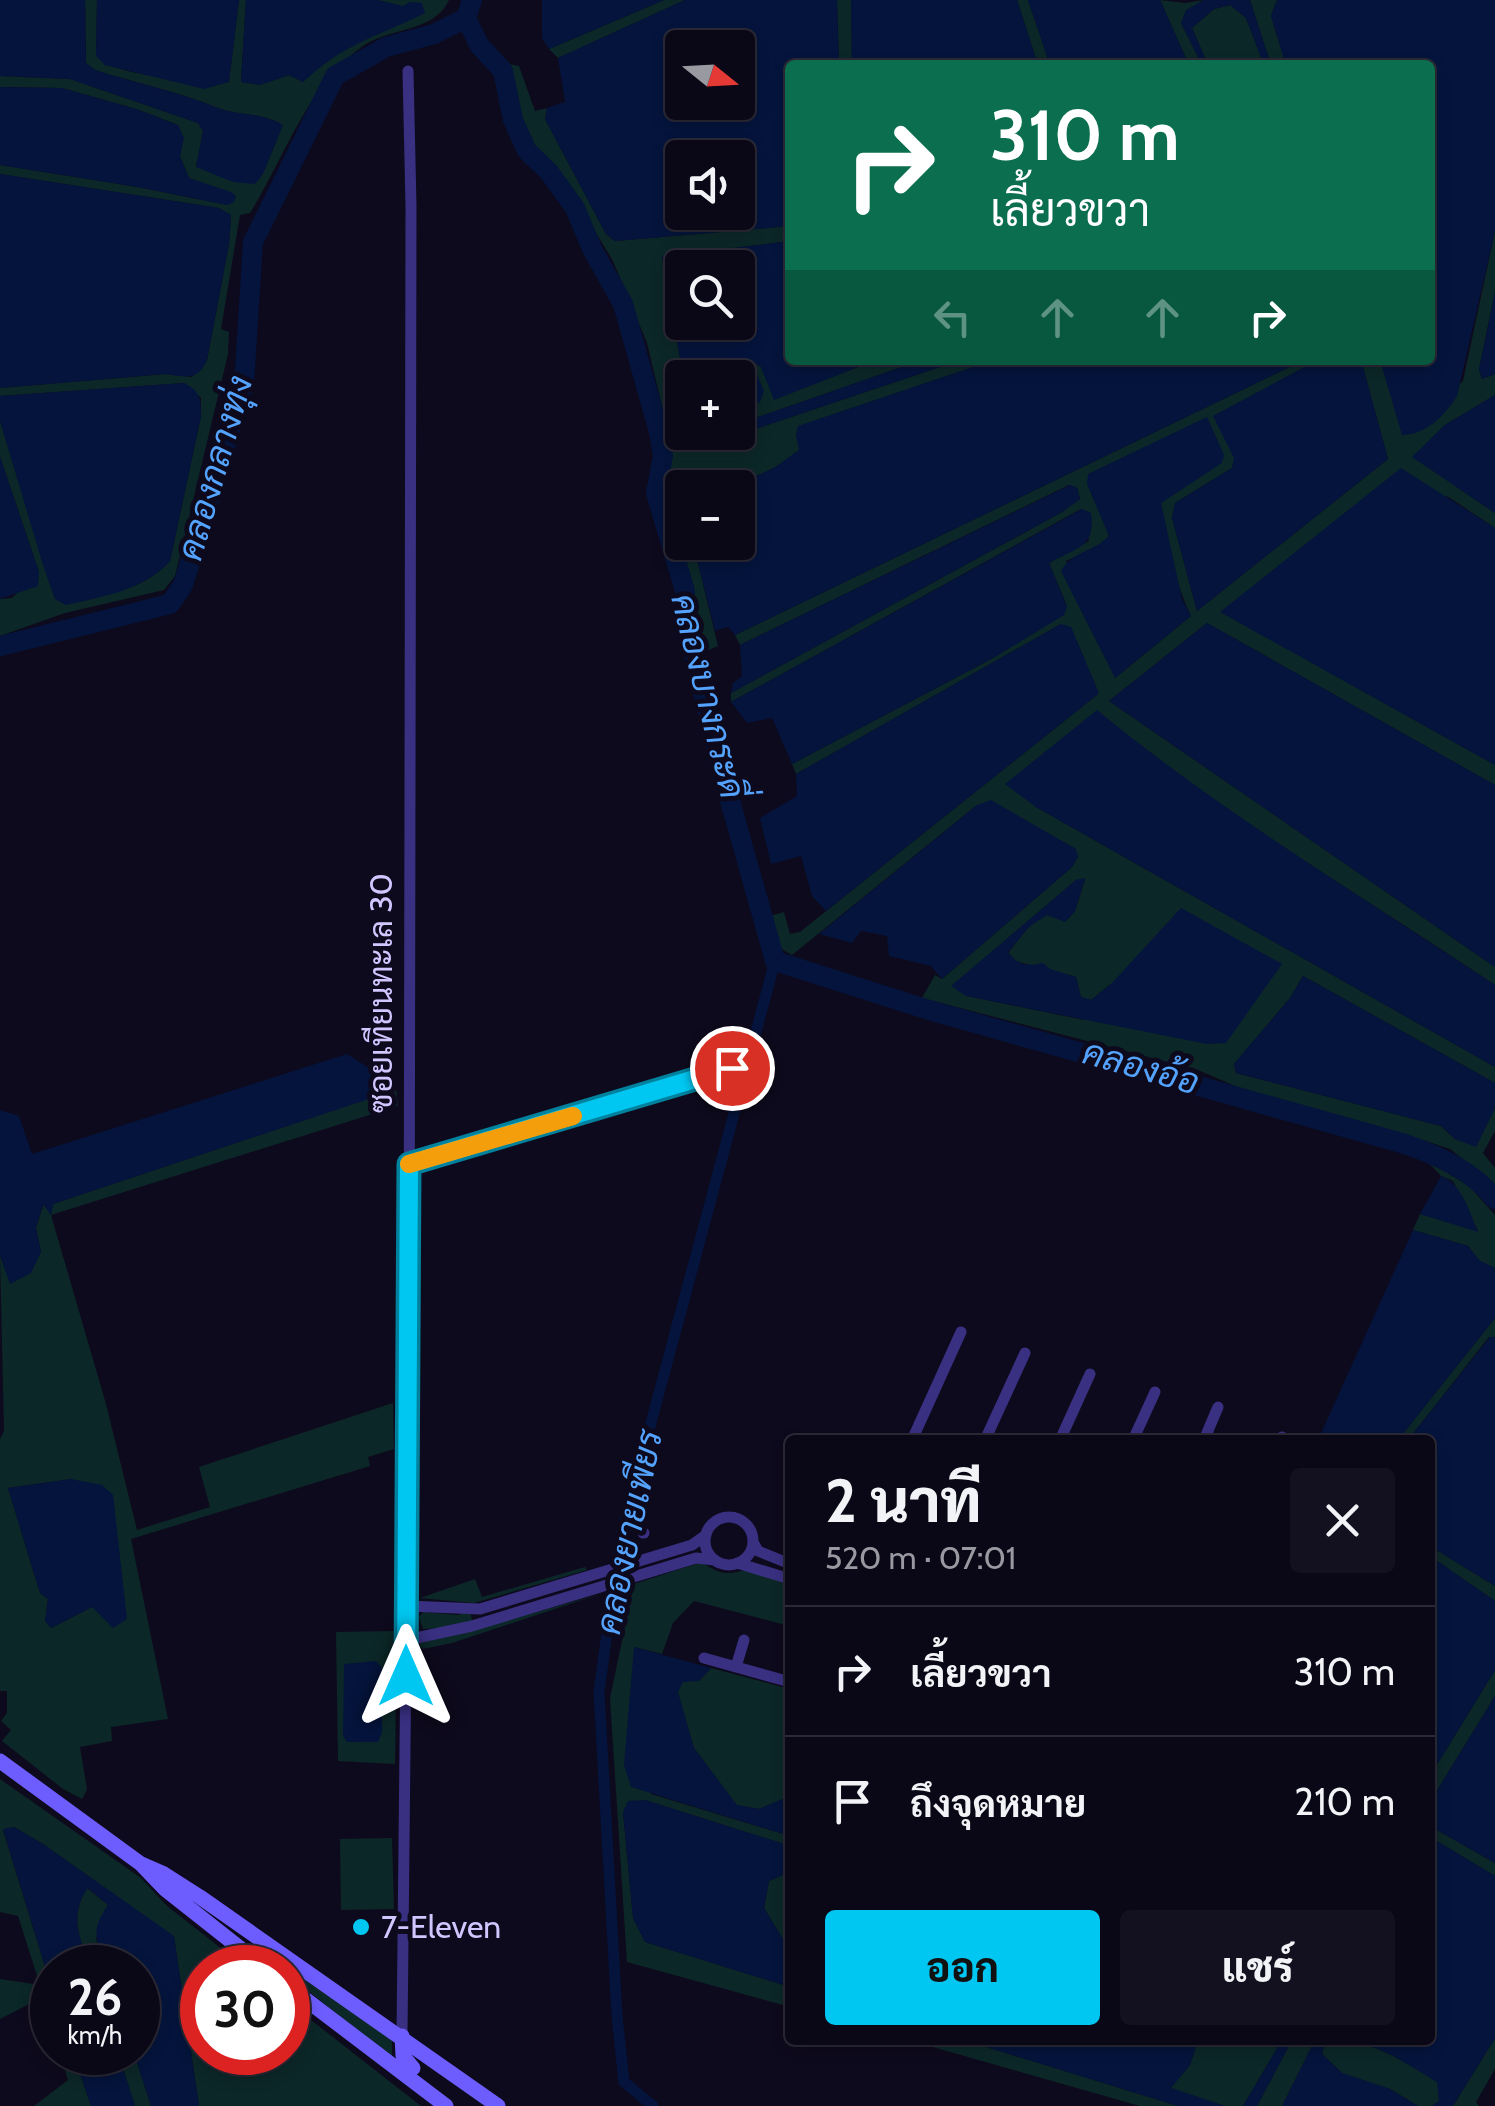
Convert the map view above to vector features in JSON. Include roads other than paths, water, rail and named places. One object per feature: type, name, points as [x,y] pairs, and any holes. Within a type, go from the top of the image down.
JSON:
[{"type":"main road","points":[[0,1761],[140,1864],[200,1897],[498,2106]]},
{"type":"main road","points":[[140,1864],[236,1945]]},
{"type":"main road","points":[[310,2003],[446,2106]]},
{"type":"main road","points":[[402,2036],[403,2056],[427,2092]]},
{"type":"main road","points":[[413,2068],[424,2059],[438,2062]]},
{"type":"street","name":"ซอยเทียนทะเล 30","points":[[402,2036],[409,1164],[408,70]]},
{"type":"street","points":[[409,1164],[732,1068]]},
{"type":"street","points":[[914,1435],[961,1332]]},
{"type":"street","points":[[987,1435],[1025,1354]]},
{"type":"street","points":[[1062,1435],[1090,1374]]},
{"type":"street","points":[[1134,1435],[1155,1392]]},
{"type":"street","points":[[1206,1435],[1218,1407]]},
{"type":"street","points":[[407,1606],[480,1609],[700,1542],[714,1522],[736,1518],[748,1527],[758,1551],[785,1562]]},
{"type":"street","points":[[706,1535],[707,1550],[715,1560]]},
{"type":"street","points":[[738,1563],[747,1557],[753,1542]]},
{"type":"street","points":[[406,1640],[476,1625],[696,1558],[738,1563],[785,1577]]},
{"type":"street","points":[[549,1588],[553,1602]]},
{"type":"street","points":[[470,1608],[476,1612],[476,1625]]},
{"type":"street","points":[[736,1667],[744,1640]]},
{"type":"street","points":[[704,1658],[785,1681]]},
{"type":"water","points":[[0,0],[85,0],[86,63],[95,70],[283,125],[263,174],[255,184],[233,182],[196,167],[203,131],[198,123],[70,79],[0,76]]},
{"type":"water","points":[[97,0],[239,0],[229,82],[204,89],[105,65],[96,56]]},
{"type":"water","points":[[246,0],[377,0],[403,6],[410,2],[422,3],[425,13],[347,49],[303,82],[289,75],[260,85],[241,82]]},
{"type":"water","points":[[542,0],[664,0],[549,49],[542,38]]},
{"type":"water","points":[[685,0],[837,0],[839,60],[785,60],[785,226],[755,229],[755,140],[665,140],[665,230],[743,230],[615,241],[606,234],[545,119],[547,108],[565,102],[558,58]]},
{"type":"water","points":[[851,0],[1017,0],[1036,60],[852,60]]},
{"type":"water","points":[[1028,0],[1160,0],[1187,60],[1048,60]]},
{"type":"water","points":[[1204,0],[1250,0],[1269,60],[1262,60],[1246,18],[1230,5],[1214,9],[1192,28],[1206,60],[1200,60],[1181,23],[1186,10]]},
{"type":"water","points":[[1277,0],[1495,0],[1495,231],[1457,396],[1441,417],[1419,432],[1402,435],[1381,365],[1435,365],[1435,60],[1284,60],[1271,16]]},
{"type":"water","points":[[0,87],[62,88],[178,125],[184,138],[180,156],[189,178],[231,192],[236,196],[234,202],[227,205],[0,165]]},
{"type":"water","points":[[0,174],[219,208],[231,215],[207,360],[200,371],[190,376],[165,374],[0,388]]},
{"type":"water","points":[[785,242],[785,365],[863,365],[774,400],[755,360],[680,360],[677,340],[755,340],[755,250],[718,250]]},
{"type":"water","points":[[1495,292],[1495,374],[1482,379],[1479,369]]},
{"type":"water","points":[[908,365],[946,365],[755,429],[755,418]]},
{"type":"water","points":[[979,365],[1294,365],[735,635],[728,627],[715,631],[697,560],[755,560],[755,477],[799,450],[798,426]]},
{"type":"water","points":[[1309,365],[1362,365],[1388,459],[1197,611],[1172,518],[1175,503],[1232,468],[1234,458],[1213,416]]},
{"type":"water","points":[[755,375],[764,391],[760,402],[755,404]]},
{"type":"water","points":[[184,383],[198,396],[201,416],[170,561],[148,579],[122,591],[66,605],[55,599],[0,421],[0,396]]},
{"type":"water","points":[[1495,395],[1495,513],[1412,457],[1445,425]]},
{"type":"water","points":[[1207,417],[1224,455],[1222,463],[1161,503],[1182,599],[1191,616],[1115,678],[1061,571],[1109,536],[1087,484],[1088,474]]},
{"type":"water","points":[[0,457],[39,572],[38,586],[0,599]]},
{"type":"water","points":[[1401,468],[1495,528],[1495,765],[1220,612]]},
{"type":"water","points":[[1070,485],[1077,488],[1080,499],[1062,512],[731,693],[733,683],[742,676],[740,645]]},
{"type":"water","points":[[1082,509],[1091,513],[1087,540],[1049,563],[1067,607],[1064,615],[995,657],[792,764],[772,718],[747,723],[731,702]]},
{"type":"water","points":[[1207,623],[1495,785],[1495,967],[1109,701]]},
{"type":"water","points":[[1061,624],[1071,627],[1099,693],[1092,699],[826,911],[812,896],[801,856],[771,864],[760,818],[797,796],[796,774]]},
{"type":"water","points":[[1097,710],[1242,818],[1495,985],[1495,1067],[1036,807],[1005,784]]},
{"type":"water","points":[[991,800],[1076,849],[1078,857],[1072,867],[942,979],[931,966],[889,956],[887,936],[861,931],[852,943],[819,934],[977,805]]},
{"type":"water","points":[[1085,878],[1075,911],[1065,922],[1047,915],[1030,926],[1008,952],[1011,956],[1023,964],[1043,963],[1076,977],[1081,997],[1091,1000],[1112,983],[1181,908],[1282,964],[1226,1043],[1207,1044],[966,996],[951,986],[1076,880]]},
{"type":"water","points":[[1303,976],[1495,1083],[1495,1108],[1476,1147],[1455,1139],[1441,1126],[1236,1073],[1234,1064],[1290,998]]},
{"type":"water","points":[[347,1054],[383,1077],[387,1093],[53,1204],[51,1215],[43,1204],[36,1228],[41,1252],[31,1273],[10,1284],[0,1255],[0,1110],[19,1116],[32,1154]]},
{"type":"water","points":[[1441,1176],[1460,1192],[1478,1232],[1420,1214]]},
{"type":"water","points":[[1413,1230],[1468,1246],[1479,1260],[1495,1268],[1495,1318],[1402,1435],[1320,1435]]},
{"type":"water","points":[[1490,1337],[1495,1337],[1495,1586],[1435,1549],[1435,1435],[1412,1435]]},
{"type":"water","points":[[71,1479],[102,1485],[113,1495],[127,1619],[113,1628],[92,1607],[51,1628],[45,1621],[48,1599],[40,1593],[8,1488]]},
{"type":"water","points":[[1435,1559],[1495,1601],[1495,1670],[1435,1768]]},
{"type":"water","points":[[634,1647],[711,1668],[699,1681],[683,1682],[678,1692],[694,1748],[737,1805],[759,1809],[785,1798],[785,1834],[631,1787],[624,1765]]},
{"type":"water","points":[[376,1661],[382,1668],[382,1732],[378,1742],[347,1742],[343,1736],[344,1664]]},
{"type":"water","points":[[1495,1696],[1495,1863],[1435,1829],[1435,1794]]},
{"type":"water","points":[[645,1800],[785,1844],[785,1874],[769,1881],[764,1908],[785,1943],[785,1985],[645,1942],[633,1918],[623,1812],[628,1801]]},
{"type":"water","points":[[14,1827],[43,1844],[174,1936],[180,1977],[180,2075],[194,2075],[199,2106],[151,2106],[141,2075],[160,2075],[160,1945],[99,1945],[96,1935],[108,1905],[88,1888],[77,1917],[83,1945],[39,1945],[3,1829]]},
{"type":"water","points":[[1435,1840],[1495,1876],[1495,2038],[1453,2106],[1432,2106],[1439,2101],[1437,2082],[1369,2045],[1435,2045]]},
{"type":"water","points":[[980,2045],[1196,2045],[1190,2065],[1171,2088],[1225,2106],[1178,2106]]},
{"type":"water","points":[[1279,2045],[1289,2045],[1257,2106],[1243,2106]]},
{"type":"water","points":[[1312,2045],[1325,2045],[1322,2054],[1342,2073],[1390,2089],[1418,2106],[1282,2106]]},
{"type":"water","points":[[80,2075],[125,2075],[135,2106],[91,2106]]},
{"type":"waterway","name":"คลองบางกระดี่","points":[[472,0],[466,18],[479,45],[503,71],[513,120],[527,151],[549,172],[575,208],[592,249],[623,304],[659,432],[663,455],[656,493],[685,591],[685,615],[721,769],[775,961],[929,1010],[1405,1144],[1454,1165],[1495,1199]]},
{"type":"waterway","name":"คลองกลางทุ่ง","points":[[0,646],[170,604],[183,585],[244,384],[253,242],[335,76],[386,47],[434,34],[466,18]]},
{"type":"waterway","name":"คลองยายเพียร","points":[[653,2106],[624,2082],[599,1692],[620,1538],[775,961]]},
{"type":"place","name":"7-Eleven","points":[[361,1927]]},
{"type":"water label","name":"คลองอ้อ","points":[[1141,1067]]}]
